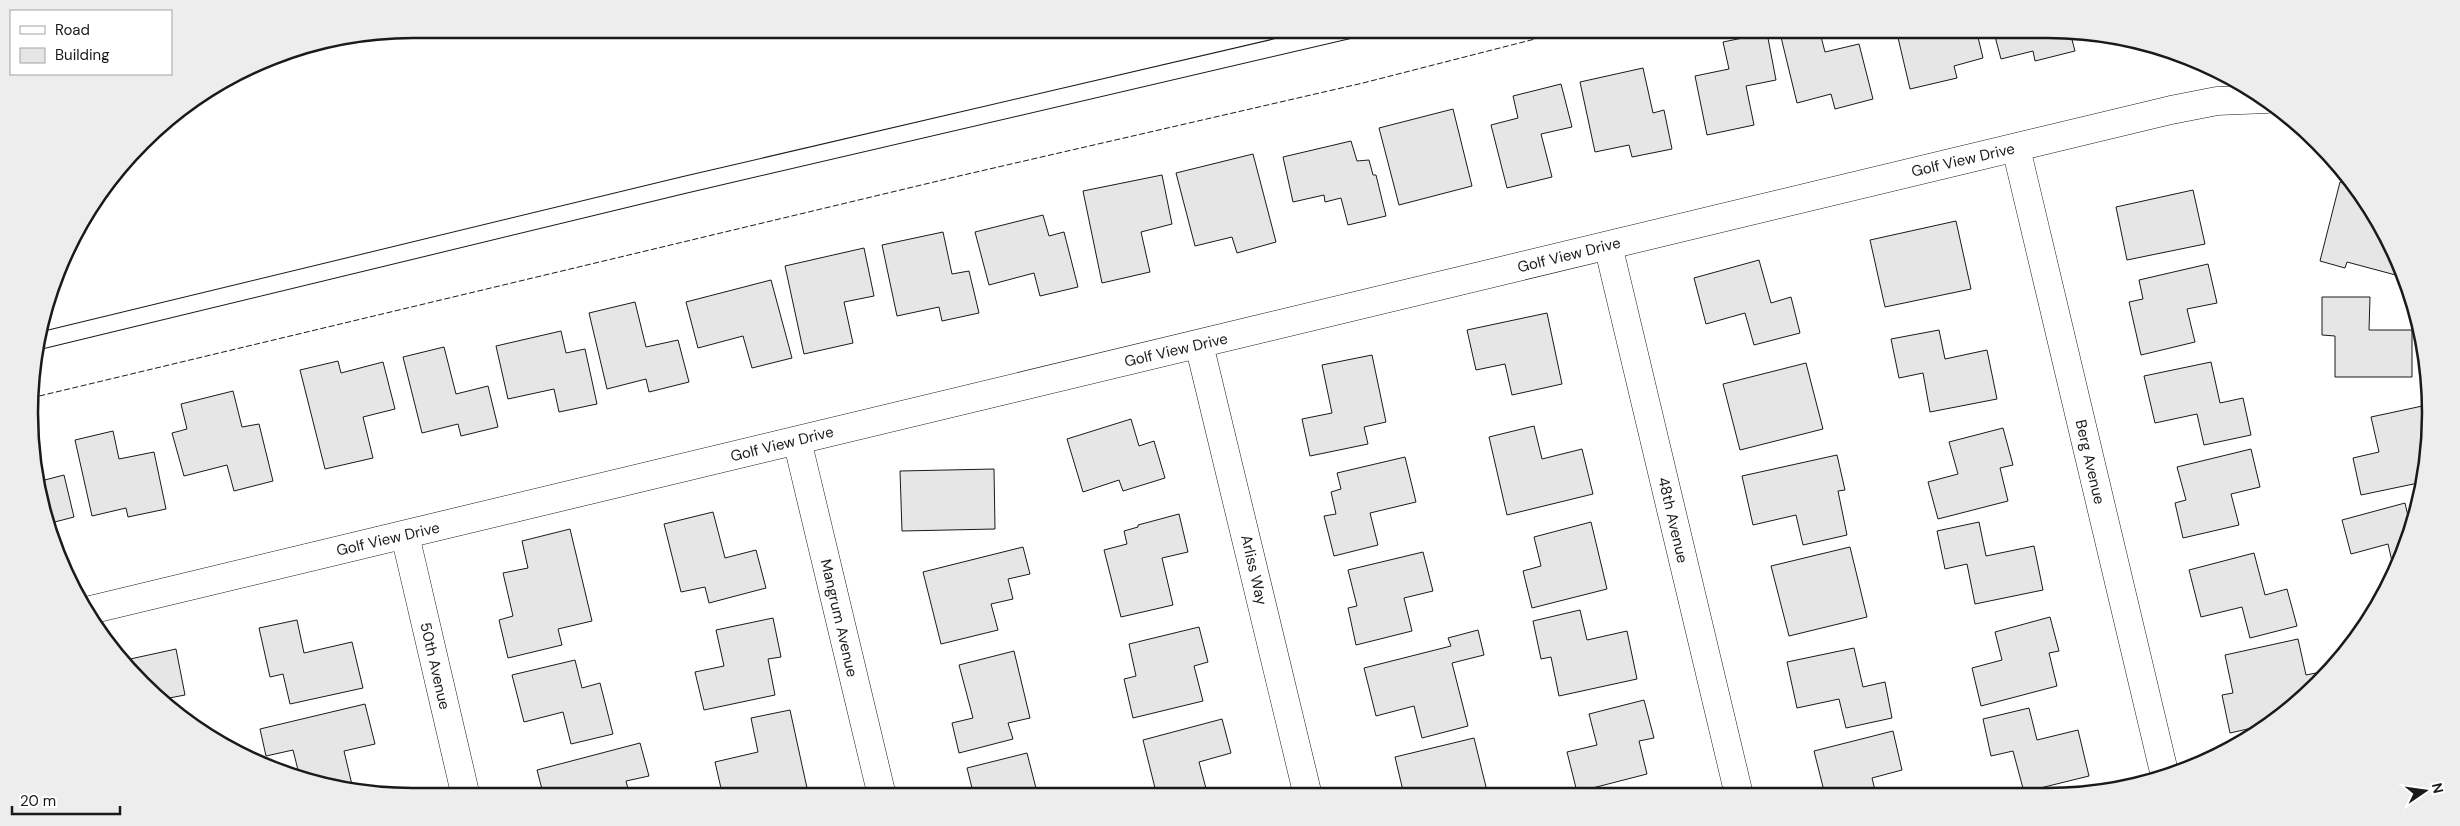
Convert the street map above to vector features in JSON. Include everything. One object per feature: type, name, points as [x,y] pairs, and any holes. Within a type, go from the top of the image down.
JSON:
[{"type":"street","name":"Golf View Drive","points":[[93,609],[2171,110],[2217,101],[2254,100]]},
{"type":"street","name":"Berg Avenue","points":[[2016,148],[2164,770]]},
{"type":"street","name":"48th Avenue","points":[[1608,246],[1737,788]]},
{"type":"street","name":"Arliss Way","points":[[1199,344],[1306,788]]},
{"type":"street","name":"Mangrum Avenue","points":[[797,440],[880,788]]},
{"type":"street","name":"50th Avenue","points":[[405,535],[464,788]]},
{"type":"lane","points":[[45,340],[675,187],[1315,38]]},
{"type":"building","points":[[1743,38],[1768,38],[1776,80],[1746,86],[1754,125],[1707,135],[1695,76],[1729,69],[1723,42]]},
{"type":"building","points":[[1781,38],[1821,38],[1825,52],[1859,44],[1873,99],[1835,109],[1831,94],[1797,103]]},
{"type":"building","points":[[1898,38],[1978,38],[1983,58],[1954,66],[1957,78],[1910,89]]},
{"type":"building","points":[[1995,38],[2072,38],[2075,51],[2035,61],[2033,51],[2001,59]]},
{"type":"building","points":[[1643,68],[1653,113],[1664,110],[1672,149],[1632,157],[1629,145],[1595,152],[1580,82]]},
{"type":"building","points":[[1561,84],[1572,127],[1541,134],[1552,177],[1507,188],[1491,125],[1518,118],[1513,96]]},
{"type":"building","points":[[1453,109],[1472,186],[1399,205],[1379,128]]},
{"type":"building","points":[[1351,141],[1357,161],[1369,160],[1373,175],[1376,175],[1386,216],[1348,225],[1341,198],[1325,202],[1324,195],[1293,202],[1283,157]]},
{"type":"building","points":[[1253,154],[1276,242],[1237,253],[1232,237],[1195,246],[1176,173]]},
{"type":"building","points":[[1162,175],[1172,224],[1141,232],[1150,272],[1102,283],[1083,191]]},
{"type":"building","points":[[2340,182],[2344,183],[2372,225],[2396,275],[2347,262],[2345,268],[2320,261]]},
{"type":"building","points":[[2193,190],[2205,244],[2127,260],[2116,207]]},
{"type":"building","points":[[1043,215],[1049,236],[1064,232],[1078,287],[1040,296],[1034,273],[989,285],[975,232]]},
{"type":"building","points":[[1956,221],[1971,289],[1885,307],[1870,240]]},
{"type":"building","points":[[943,232],[952,274],[969,271],[979,313],[942,321],[939,307],[897,316],[882,245]]},
{"type":"building","points":[[864,248],[874,296],[844,302],[853,343],[804,354],[785,266]]},
{"type":"building","points":[[1759,260],[1771,303],[1791,297],[1800,333],[1754,345],[1745,313],[1706,324],[1694,278]]},
{"type":"building","points":[[2208,264],[2217,303],[2187,309],[2195,342],[2141,355],[2129,302],[2143,299],[2139,280]]},
{"type":"building","points":[[771,280],[792,358],[752,368],[743,336],[698,348],[686,302]]},
{"type":"building","points":[[2322,297],[2370,297],[2369,330],[2412,330],[2412,377],[2335,377],[2335,336],[2322,335]]},
{"type":"building","points":[[635,302],[646,347],[678,340],[689,382],[649,392],[646,379],[607,389],[589,313]]},
{"type":"building","points":[[1547,313],[1562,384],[1512,395],[1505,364],[1476,370],[1467,330]]},
{"type":"building","points":[[1939,330],[1945,359],[1987,350],[1997,399],[1930,412],[1923,373],[1899,378],[1891,339]]},
{"type":"building","points":[[561,331],[566,353],[585,349],[597,404],[559,412],[554,389],[508,399],[496,346]]},
{"type":"building","points":[[444,347],[456,394],[488,386],[498,427],[461,436],[458,424],[422,433],[403,357]]},
{"type":"building","points":[[1372,355],[1386,422],[1364,427],[1368,444],[1310,456],[1302,419],[1332,413],[1322,365]]},
{"type":"building","points":[[338,361],[341,373],[383,362],[395,409],[363,417],[373,458],[325,469],[300,370]]},
{"type":"building","points":[[2211,362],[2220,403],[2243,398],[2251,435],[2204,445],[2197,414],[2155,423],[2144,376]]},
{"type":"building","points":[[1806,363],[1823,429],[1740,450],[1723,384]]},
{"type":"building","points":[[233,391],[242,427],[259,424],[273,481],[234,491],[227,465],[184,476],[172,433],[187,429],[181,404]]},
{"type":"building","points":[[2422,406],[2422,438],[2415,484],[2361,495],[2353,458],[2379,452],[2371,417]]},
{"type":"building","points":[[1131,419],[1139,446],[1154,441],[1165,478],[1123,491],[1119,480],[1083,492],[1067,439]]},
{"type":"building","points":[[1534,426],[1542,459],[1582,449],[1593,494],[1507,515],[1489,437]]},
{"type":"building","points":[[2003,428],[2013,465],[2000,468],[2008,501],[1938,519],[1928,482],[1958,474],[1949,442]]},
{"type":"building","points":[[113,431],[119,459],[154,452],[166,509],[128,517],[126,508],[92,516],[75,440]]},
{"type":"building","points":[[2251,449],[2260,487],[2231,494],[2239,525],[2183,538],[2175,503],[2186,500],[2177,467]]},
{"type":"building","points":[[1837,455],[1845,490],[1838,491],[1847,535],[1803,545],[1796,515],[1753,525],[1742,476]]},
{"type":"building","points":[[1405,457],[1416,502],[1370,513],[1378,545],[1334,556],[1324,516],[1336,514],[1331,492],[1341,489],[1337,473]]},
{"type":"building","points":[[994,469],[995,529],[902,531],[900,471]]},
{"type":"building","points":[[64,475],[74,517],[54,522],[44,480]]},
{"type":"building","points":[[2405,503],[2408,516],[2392,561],[2388,544],[2351,554],[2342,520]]},
{"type":"building","points":[[713,512],[725,558],[756,550],[766,588],[709,603],[705,587],[681,592],[664,524]]},
{"type":"building","points":[[1179,514],[1188,552],[1162,558],[1173,605],[1121,617],[1104,550],[1127,544],[1124,531],[1138,527],[1138,525]]},
{"type":"building","points":[[1591,522],[1607,589],[1532,608],[1523,571],[1541,566],[1534,537]]},
{"type":"building","points":[[1979,522],[1986,556],[2034,546],[2043,590],[1975,604],[1967,564],[1945,569],[1937,531]]},
{"type":"building","points":[[570,529],[592,621],[558,629],[562,645],[508,658],[499,620],[513,616],[503,573],[528,568],[522,541]]},
{"type":"building","points":[[1023,547],[1030,574],[1008,579],[1013,599],[991,604],[998,630],[941,644],[923,572]]},
{"type":"building","points":[[1850,547],[1867,617],[1789,636],[1771,566]]},
{"type":"building","points":[[1423,552],[1433,591],[1404,598],[1412,631],[1356,645],[1348,608],[1357,606],[1348,570]]},
{"type":"building","points":[[2254,553],[2265,595],[2287,589],[2297,626],[2250,638],[2242,607],[2201,617],[2189,570]]},
{"type":"building","points":[[1580,610],[1587,640],[1627,631],[1637,679],[1559,696],[1551,657],[1541,659],[1533,621]]},
{"type":"building","points":[[2050,617],[2059,651],[2049,653],[2057,686],[1981,706],[1972,668],[2002,660],[1995,632]]},
{"type":"building","points":[[773,618],[781,657],[768,659],[775,695],[704,710],[695,672],[724,666],[716,630]]},
{"type":"building","points":[[297,620],[304,653],[352,642],[363,688],[290,704],[283,674],[270,677],[259,628]]},
{"type":"building","points":[[1199,627],[1208,662],[1194,666],[1203,701],[1133,718],[1124,679],[1136,676],[1129,644]]},
{"type":"building","points":[[1478,630],[1484,655],[1452,663],[1468,726],[1422,738],[1414,706],[1376,716],[1364,668],[1451,646],[1448,638]]},
{"type":"building","points":[[2298,639],[2306,675],[2319,672],[2276,711],[2256,725],[2251,728],[2230,733],[2222,695],[2233,693],[2225,655]]},
{"type":"building","points":[[1854,648],[1863,687],[1885,682],[1892,718],[1846,728],[1839,699],[1797,708],[1787,662]]},
{"type":"building","points":[[176,649],[185,695],[169,698],[147,679],[129,659]]},
{"type":"building","points":[[1014,651],[1030,718],[1008,723],[1013,739],[959,753],[952,723],[973,718],[959,665]]},
{"type":"building","points":[[575,660],[582,688],[600,683],[613,734],[571,744],[563,712],[524,722],[512,675]]},
{"type":"building","points":[[1644,700],[1654,738],[1639,741],[1647,774],[1593,788],[1576,788],[1567,752],[1597,745],[1589,714]]},
{"type":"building","points":[[365,704],[375,744],[344,751],[352,783],[298,771],[293,750],[266,756],[260,729]]},
{"type":"building","points":[[2029,708],[2037,740],[2078,730],[2089,776],[2040,788],[2023,788],[2013,751],[1991,756],[1983,719]]},
{"type":"building","points":[[790,710],[807,788],[721,788],[715,762],[758,752],[751,718]]},
{"type":"building","points":[[1222,719],[1231,753],[1199,762],[1206,788],[1155,788],[1143,740]]},
{"type":"building","points":[[1893,731],[1902,770],[1872,778],[1874,788],[1823,788],[1814,751]]},
{"type":"building","points":[[1474,738],[1486,788],[1402,788],[1395,757]]},
{"type":"building","points":[[640,743],[649,776],[626,781],[628,788],[542,788],[537,770]]},
{"type":"building","points":[[1027,753],[1036,788],[972,788],[967,768]]},
{"type":"fence","points":[[38,396],[959,176],[1363,83],[1539,38]]}]
